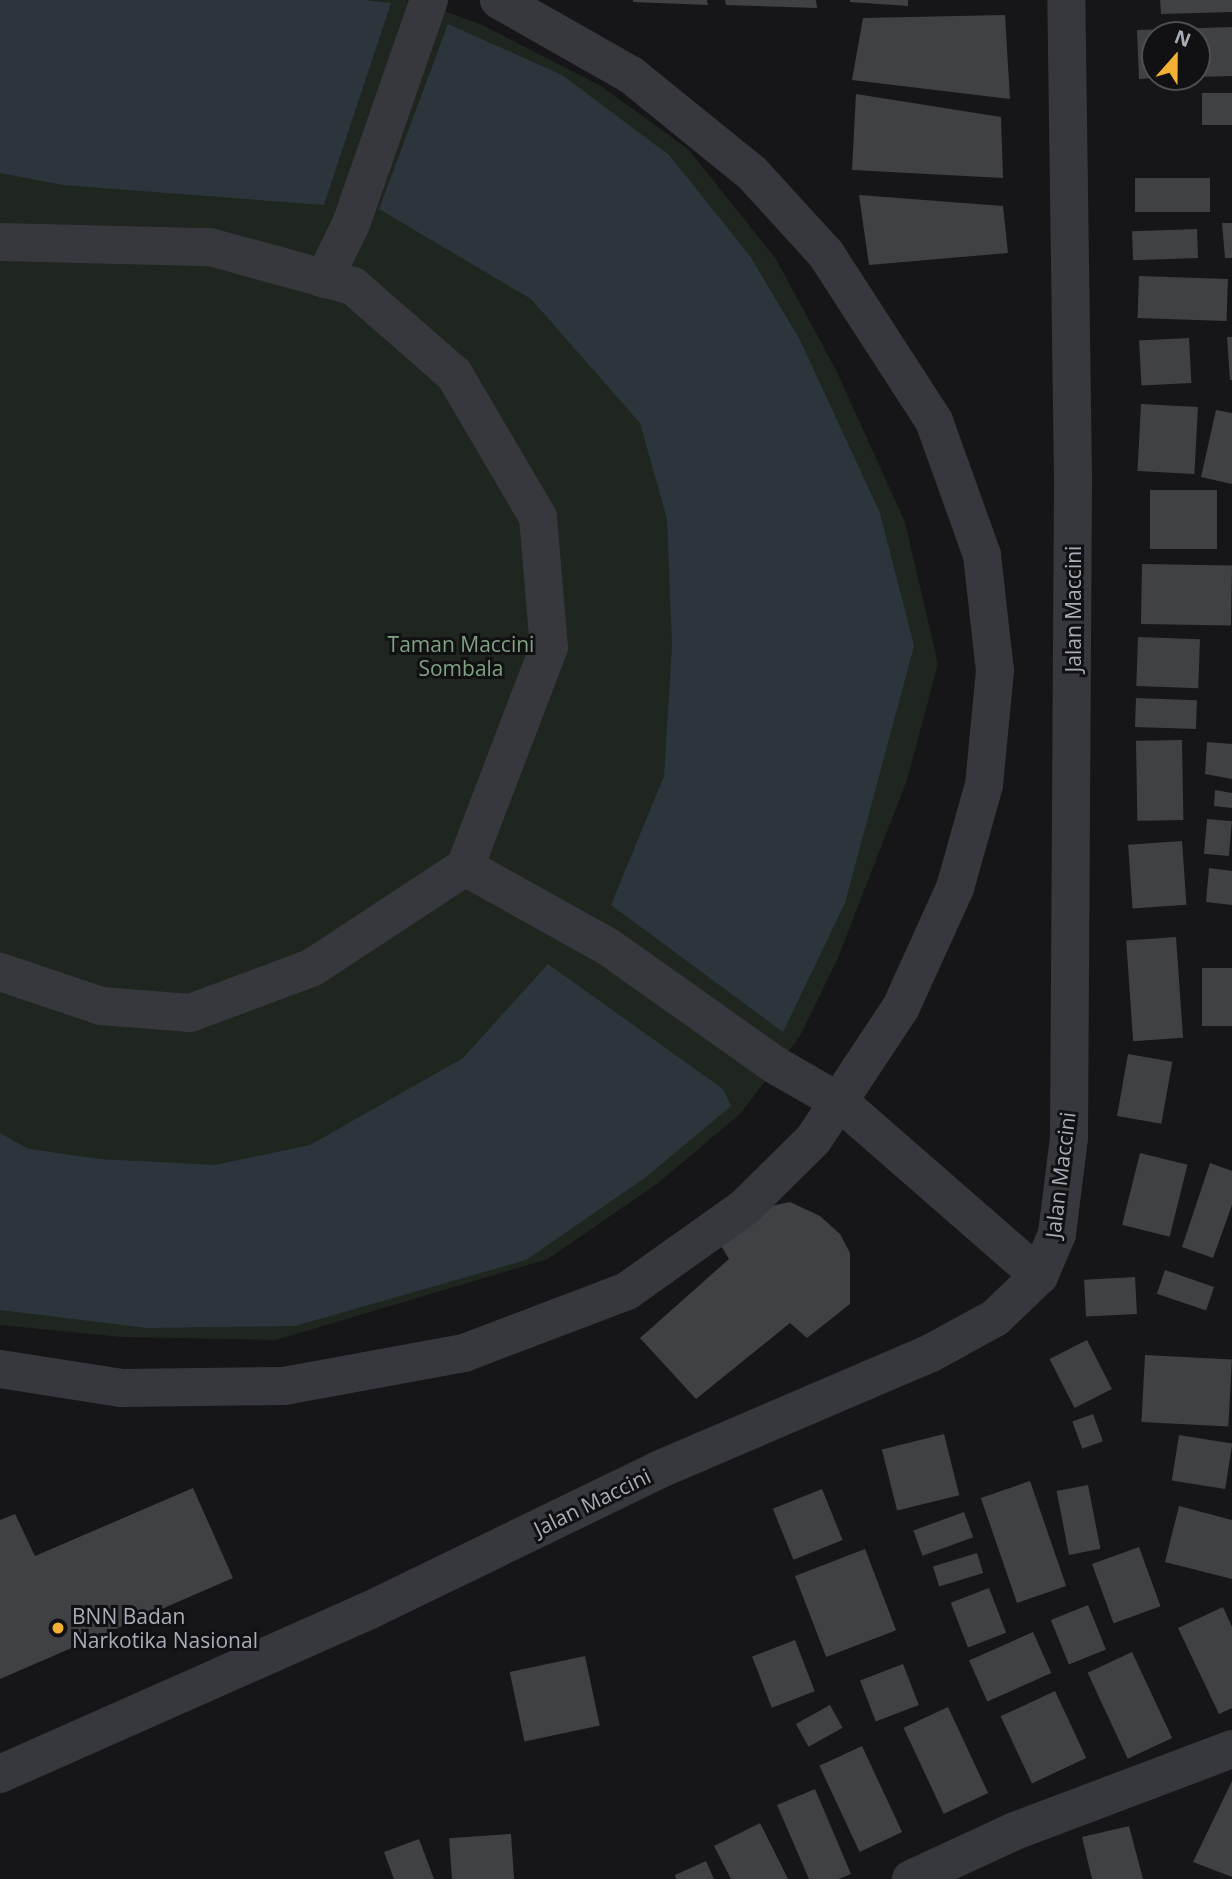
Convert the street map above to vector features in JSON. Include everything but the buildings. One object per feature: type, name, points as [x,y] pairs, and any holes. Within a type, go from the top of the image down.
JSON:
[{"type":"street","points":[[324,279],[351,224],[429,0]]},
{"type":"street","points":[[0,1369],[121,1388],[284,1385],[464,1353],[627,1291],[745,1207],[841,1103],[901,1007],[937,933],[984,785],[995,671],[984,566],[967,505],[915,386],[826,254],[783,203],[665,99],[584,44],[499,0]]},
{"type":"street","name":"Jalan Maccini","points":[[0,1774],[370,1610],[658,1470],[931,1353],[995,1318],[1039,1276],[1057,1234],[1069,1138],[1073,478],[1066,0]]},
{"type":"street","points":[[0,242],[210,247],[353,286],[454,374],[538,517],[549,647],[465,867],[312,968],[190,1013],[101,1006],[0,972]]},
{"type":"street","points":[[465,867],[607,946],[775,1065],[841,1103],[1039,1276]]},
{"type":"street","points":[[911,1879],[1015,1831],[1232,1749]]},
{"type":"green space","name":"Taman Maccini Sombala","points":[[0,0],[414,0],[480,24],[601,86],[688,149],[776,259],[836,370],[905,522],[938,664],[907,780],[838,958],[800,1036],[740,1114],[658,1183],[548,1259],[276,1340],[121,1337],[0,1325]]},
{"type":"shaded area","points":[[0,0],[364,0],[391,3],[324,205],[63,185],[0,173]]},
{"type":"shaded area","points":[[448,24],[562,75],[669,155],[750,256],[800,340],[880,513],[914,646],[845,903],[783,1032],[611,905],[664,776],[672,646],[667,519],[640,423],[531,299],[379,209]]},
{"type":"shaded area","points":[[548,964],[723,1089],[731,1106],[646,1177],[526,1260],[295,1326],[147,1328],[0,1310],[0,1133],[29,1149],[100,1159],[215,1165],[310,1145],[463,1058]]},
{"type":"place","name":"BNN Badan Narkotika Nasional","points":[[58,1628]]}]
